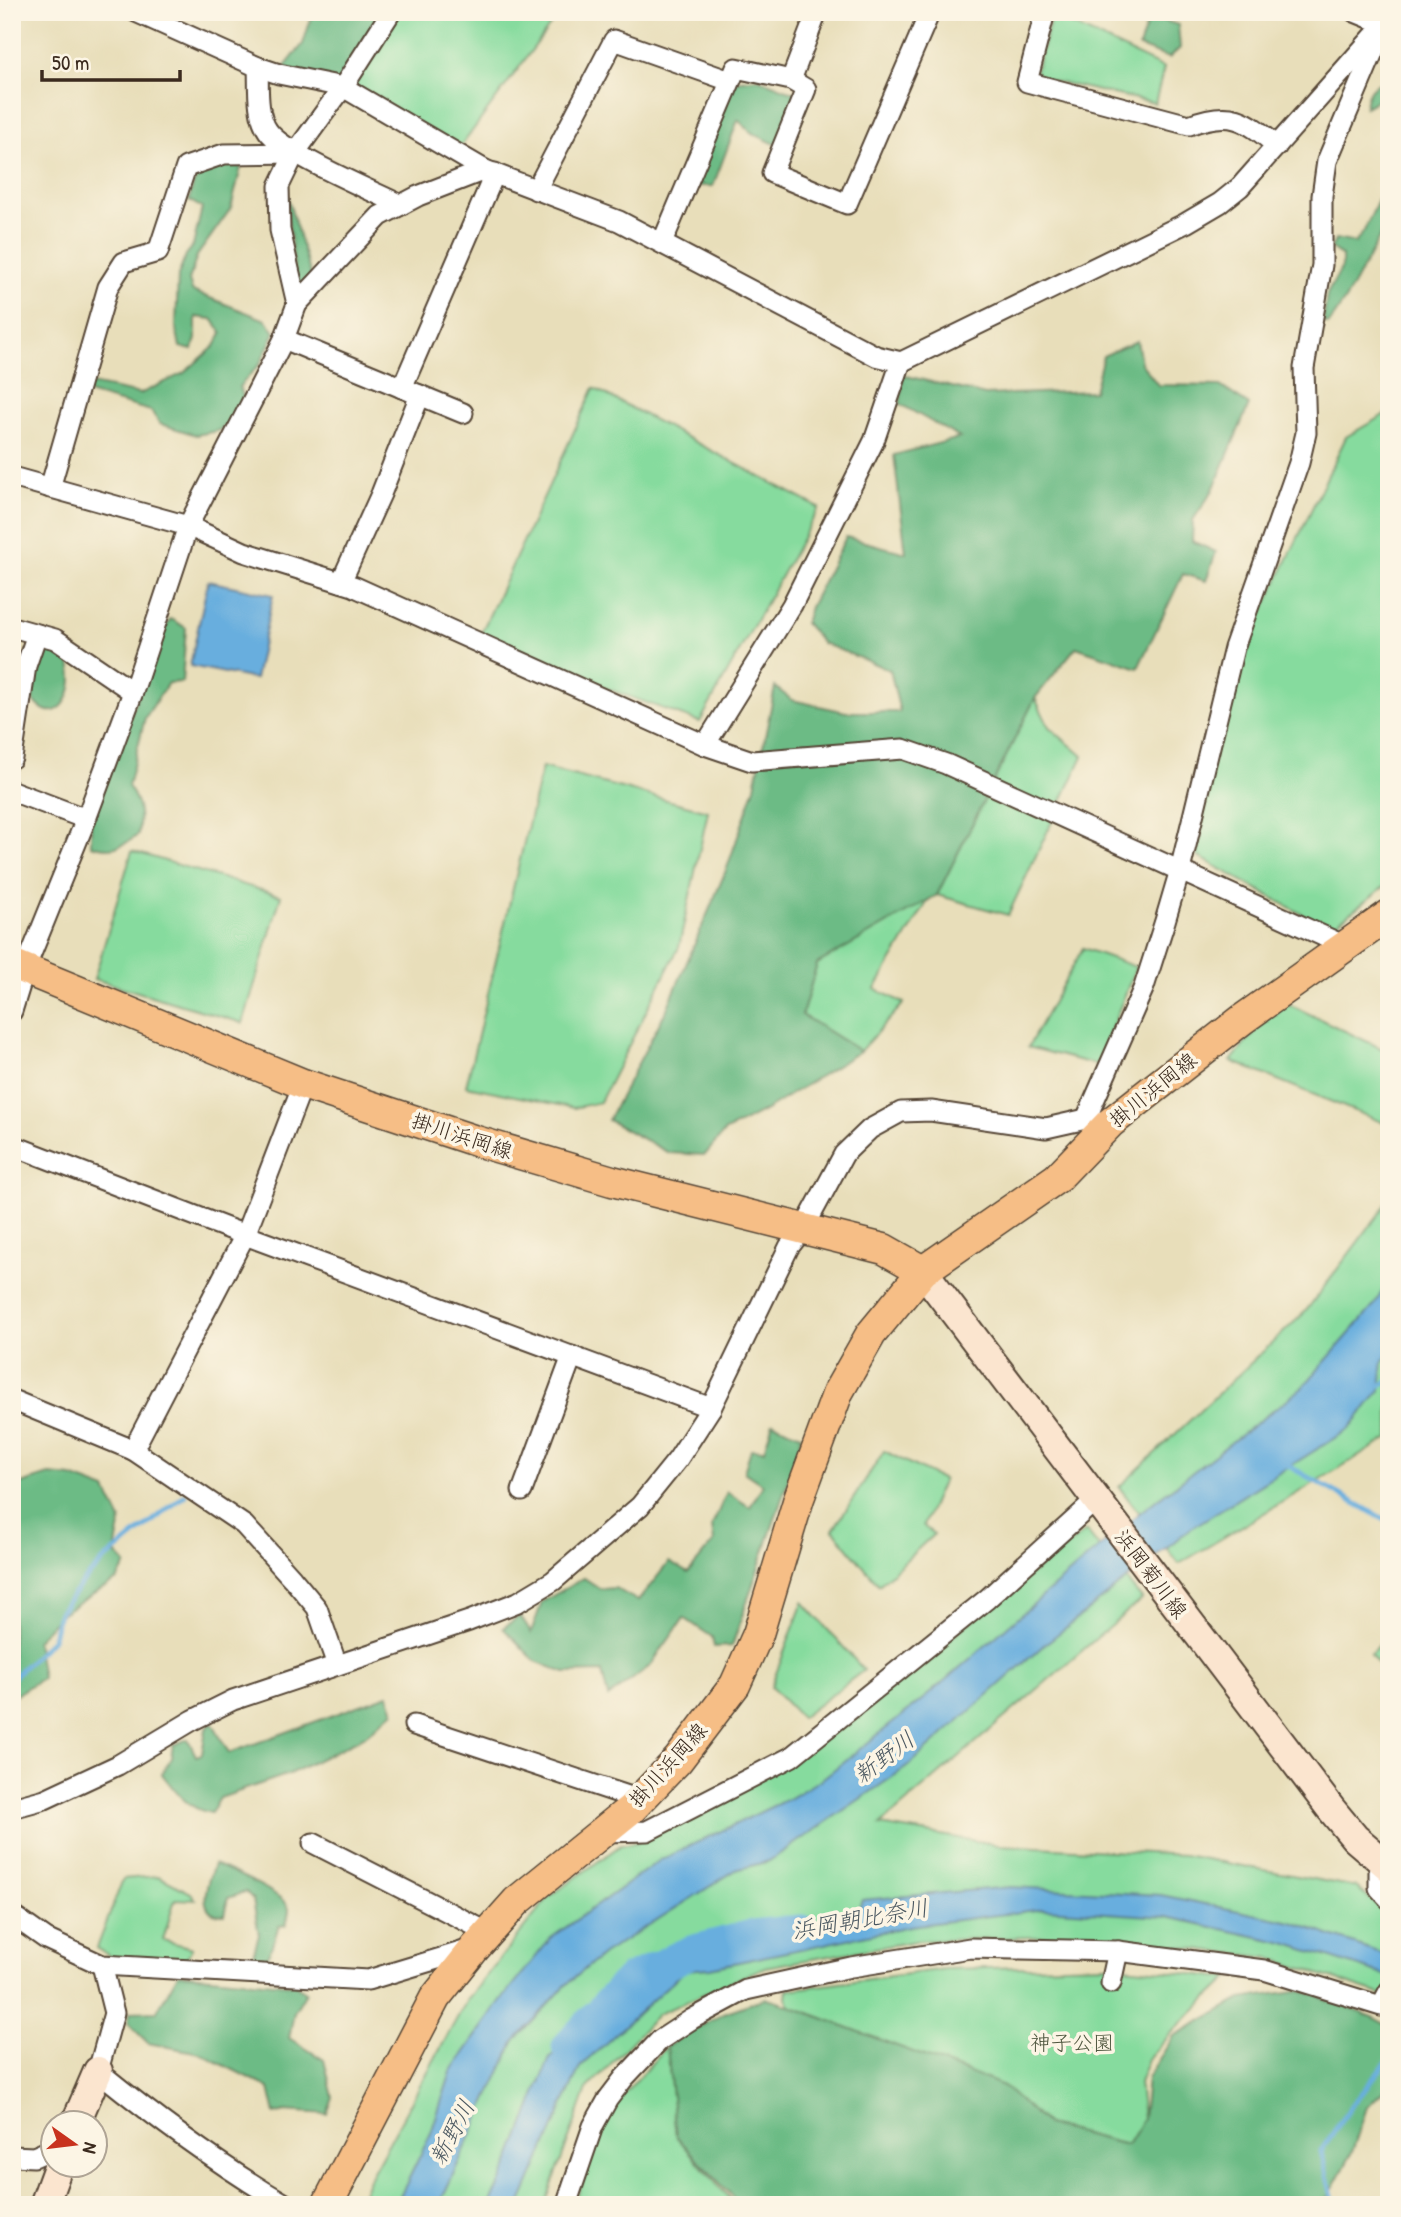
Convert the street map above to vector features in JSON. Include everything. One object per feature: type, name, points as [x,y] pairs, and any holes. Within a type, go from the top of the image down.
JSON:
[{"type":"main road","name":"掛川浜岡線","points":[[327,2205],[435,1998],[517,1901],[640,1800],[678,1760],[735,1685],[758,1634],[799,1498],[838,1392],[871,1334],[923,1271],[1056,1178],[1098,1121],[1389,915]]},
{"type":"main road","name":"掛川浜岡線","points":[[19,967],[303,1084],[476,1142],[612,1181],[884,1249],[923,1271]]},
{"type":"main road","name":"浜岡菊川線","points":[[923,1271],[1097,1504],[1331,1809],[1384,1864]]},
{"type":"main road","points":[[82,2108],[98,2071]]},
{"type":"main road","points":[[44,2205],[54,2178]]},
{"type":"street","points":[[136,12],[258,67],[343,88],[490,171],[619,221],[877,356],[901,362],[1186,223],[1220,203],[1240,187],[1388,23]]},
{"type":"street","points":[[296,304],[280,230],[279,186],[295,153],[343,88],[391,12]]},
{"type":"street","points":[[791,80],[817,12]]},
{"type":"street","points":[[662,243],[736,68],[791,80],[806,89],[772,173],[847,204],[930,12]]},
{"type":"street","points":[[1045,12],[1027,82],[1189,125],[1209,117],[1236,117],[1251,124],[1277,146]]},
{"type":"street","points":[[1355,12],[1388,23]]},
{"type":"street","points":[[12,1808],[45,1800],[118,1765],[192,1720],[233,1700],[506,1607],[552,1581],[640,1506],[678,1459],[711,1408],[789,1247],[804,1228],[844,1154],[870,1129],[901,1112],[931,1111],[1046,1128],[1098,1121],[1144,987],[1180,870],[1234,648],[1299,463],[1306,433],[1304,368],[1322,264],[1322,196],[1327,161],[1388,23]]},
{"type":"street","points":[[536,190],[614,40],[730,82]]},
{"type":"street","points":[[258,67],[260,109],[268,132],[295,153],[401,205]]},
{"type":"street","points":[[50,488],[108,287],[124,262],[158,252],[186,167],[224,154],[295,153]]},
{"type":"street","points":[[12,1011],[19,967],[86,819],[133,692],[188,526],[284,339],[296,304],[380,216],[401,205],[490,171]]},
{"type":"street","points":[[341,582],[381,494],[411,391],[490,171]]},
{"type":"street","points":[[284,339],[463,413]]},
{"type":"street","points":[[705,745],[792,605],[874,440],[901,362]]},
{"type":"street","points":[[12,477],[188,526],[244,552],[341,582],[705,745],[752,761],[903,749],[946,764],[1345,946]]},
{"type":"street","points":[[12,627],[55,639],[133,692]]},
{"type":"street","points":[[12,758],[26,666],[37,634]]},
{"type":"street","points":[[12,791],[86,819]]},
{"type":"street","points":[[133,1450],[245,1235],[303,1084]]},
{"type":"street","points":[[12,1145],[245,1235],[711,1408]]},
{"type":"street","points":[[522,1491],[572,1356]]},
{"type":"street","points":[[12,1400],[133,1450],[244,1525],[317,1608],[337,1665]]},
{"type":"street","points":[[600,1832],[648,1831],[791,1757],[986,1599],[1097,1504]]},
{"type":"street","points":[[414,1725],[640,1800]]},
{"type":"street","points":[[313,1843],[482,1940]]},
{"type":"street","points":[[1384,1864],[1379,1888],[1389,1899]]},
{"type":"street","points":[[12,1915],[46,1939],[102,1965],[368,1980],[482,1940]]},
{"type":"street","points":[[566,2205],[593,2126],[624,2078],[660,2040],[746,1990],[851,1968],[970,1948],[1118,1951],[1264,1970],[1385,1998]]},
{"type":"street","points":[[1111,1983],[1118,1951]]},
{"type":"street","points":[[102,1965],[114,2013],[98,2071],[143,2108],[240,2178],[287,2205]]},
{"type":"street","points":[[12,2156],[38,2155]]},
{"type":"green space","points":[[313,12],[391,12],[346,83],[279,74],[303,44]]},
{"type":"green space","points":[[391,12],[560,12],[456,153],[346,83]]},
{"type":"green space","points":[[1151,12],[1157,12],[1156,18],[1178,25],[1180,48],[1169,58],[1139,47]]},
{"type":"green space","points":[[1052,15],[1164,68],[1155,103],[1034,77]]},
{"type":"green space","points":[[757,78],[800,95],[779,146],[752,133],[738,120],[713,186],[695,186],[734,81]]},
{"type":"green space","points":[[1389,81],[1389,94],[1365,107],[1371,89],[1377,84]]},
{"type":"green space","points":[[244,155],[231,208],[197,256],[189,280],[192,291],[266,320],[275,332],[260,364],[239,387],[244,398],[234,421],[217,431],[196,435],[160,424],[151,411],[84,392],[86,383],[140,394],[184,373],[215,346],[222,333],[212,319],[196,317],[196,339],[192,350],[180,347],[176,327],[178,276],[186,255],[193,246],[202,208],[189,200],[203,165]]},
{"type":"green space","points":[[1389,177],[1389,220],[1348,295],[1329,324],[1323,323],[1327,294],[1342,267],[1342,256],[1331,248],[1336,239],[1355,243],[1364,231]]},
{"type":"green space","points":[[284,186],[313,282],[298,298]]},
{"type":"green space","points":[[1137,341],[1141,363],[1158,385],[1220,386],[1249,405],[1213,490],[1193,520],[1192,541],[1216,552],[1206,581],[1183,574],[1138,668],[1076,647],[1035,698],[937,895],[817,964],[802,1015],[860,1051],[766,1110],[724,1132],[705,1155],[669,1153],[608,1120],[667,1009],[727,868],[755,787],[775,687],[792,700],[846,712],[900,712],[890,670],[822,643],[805,623],[810,607],[846,537],[906,553],[894,455],[960,438],[900,404],[903,375],[985,395],[1094,391],[1103,356]]},
{"type":"green space","points":[[594,388],[819,508],[700,722],[477,642]]},
{"type":"green space","points":[[1389,412],[1389,883],[1329,929],[1197,856],[1221,699],[1346,437]]},
{"type":"green space","points":[[171,619],[186,628],[182,682],[168,683],[145,718],[128,786],[139,809],[138,835],[116,847],[91,845],[91,822],[160,635]]},
{"type":"green space","points":[[54,652],[70,662],[72,679],[64,704],[53,711],[39,706],[32,698],[39,663],[45,653]]},
{"type":"green space","points":[[1035,698],[1049,727],[1083,756],[1008,915],[937,895]]},
{"type":"green space","points":[[542,767],[708,811],[679,947],[600,1102],[574,1108],[466,1086]]},
{"type":"green space","points":[[132,851],[281,896],[243,1023],[94,979]]},
{"type":"green space","points":[[929,899],[875,989],[904,1003],[860,1051],[802,1015],[817,964]]},
{"type":"green space","points":[[1083,948],[1136,967],[1097,1065],[1028,1047]]},
{"type":"green space","points":[[1280,1000],[1389,1052],[1389,1125],[1231,1061]]},
{"type":"green space","points":[[1389,1197],[1389,1438],[1179,1564],[1119,1487],[1305,1312]]},
{"type":"green space","points":[[773,1423],[801,1435],[798,1451],[732,1646],[714,1647],[712,1637],[684,1618],[650,1666],[608,1697],[602,1672],[565,1673],[535,1661],[503,1628],[520,1616],[531,1633],[542,1602],[584,1578],[601,1589],[615,1588],[638,1601],[669,1562],[688,1573],[714,1542],[712,1526],[727,1492],[750,1507],[763,1485],[744,1472],[751,1449],[764,1450]]},
{"type":"green space","points":[[884,1451],[943,1480],[923,1526],[934,1534],[879,1585],[833,1530]]},
{"type":"green space","points":[[49,1475],[72,1477],[106,1490],[121,1520],[115,1552],[126,1564],[117,1580],[62,1613],[36,1641],[42,1678],[12,1697],[12,1487]]},
{"type":"green space","points":[[1086,1531],[1142,1599],[880,1825],[1000,1845],[1184,1855],[1356,1887],[1389,1914],[1389,2001],[1377,1993],[1270,1958],[1116,1939],[1065,1936],[916,1941],[765,1967],[658,2014],[587,2089],[545,2205],[358,2205],[369,2179],[467,2000],[549,1897],[621,1845],[637,1842],[718,1800],[814,1744]]},
{"type":"green space","points":[[803,1602],[864,1670],[801,1718],[771,1687]]},
{"type":"green space","points":[[1389,1634],[1389,1676],[1370,1654]]},
{"type":"green space","points":[[388,1695],[394,1711],[364,1737],[289,1774],[220,1798],[211,1813],[189,1804],[162,1774],[171,1758],[173,1745],[188,1739],[196,1756],[202,1754],[206,1729],[212,1723],[229,1753]]},
{"type":"green space","points":[[214,1864],[278,1896],[289,1909],[286,1925],[279,1926],[267,1959],[257,1970],[249,1968],[259,1935],[253,1899],[246,1892],[228,1898],[224,1915],[215,1914],[209,1909],[206,1896]]},
{"type":"green space","points":[[158,1876],[191,1893],[196,1900],[175,1899],[163,1940],[192,1948],[185,1962],[115,1959],[97,1948],[123,1879]]},
{"type":"green space","name":"神子公園","points":[[1105,1965],[1229,1978],[1177,2027],[1148,2059],[1139,2083],[1143,2119],[1127,2145],[1047,2125],[1004,2086],[790,2006],[786,1997],[787,1990],[945,1969]]},
{"type":"green space","points":[[178,1974],[295,1985],[306,1992],[294,2012],[289,2038],[324,2060],[333,2097],[327,2114],[285,2111],[275,2114],[269,2088],[200,2053],[148,2043],[128,2023],[130,2012],[157,2011]]},
{"type":"green space","points":[[1301,1990],[1389,2026],[1389,2085],[1367,2107],[1351,2155],[1324,2205],[740,2205],[676,2136],[667,2046],[724,2013],[765,1998],[1004,2086],[1047,2125],[1127,2145],[1143,2119],[1147,2078],[1174,2036],[1241,1999]]},
{"type":"green space","points":[[667,2046],[676,2136],[735,2205],[574,2205],[608,2112]]},
{"type":"water","points":[[208,581],[273,595],[255,679],[190,666]]},
{"type":"water","name":"新野川","points":[[1389,1280],[1389,1353],[1383,1361],[1380,1390],[1349,1429],[1190,1529],[1044,1645],[907,1767],[769,1861],[736,1870],[603,1954],[565,1986],[514,2042],[439,2205],[396,2205],[431,2133],[451,2072],[499,2003],[551,1938],[660,1860],[788,1799],[822,1779],[928,1695],[1138,1514],[1302,1388],[1373,1307]]},
{"type":"water","points":[[1011,1887],[1161,1895],[1292,1922],[1389,1956],[1387,1976],[1285,1943],[1167,1917],[1044,1909],[910,1926],[710,1968],[685,1970],[580,2067],[520,2205],[490,2205],[550,2057],[647,1972],[703,1951],[858,1910],[862,1900]]},
{"type":"waterway","points":[[1376,1387],[1389,1381]]},
{"type":"waterway","points":[[1285,1464],[1389,1522]]},
{"type":"waterway","points":[[12,1678],[52,1640],[59,1613],[81,1584],[104,1560],[185,1495]]},
{"type":"waterway","name":"浜岡朝比奈川","points":[[568,2047],[630,1980],[691,1952],[752,1936],[802,1931]]},
{"type":"waterway","points":[[1334,2205],[1321,2151],[1354,2102],[1389,2059]]}]
